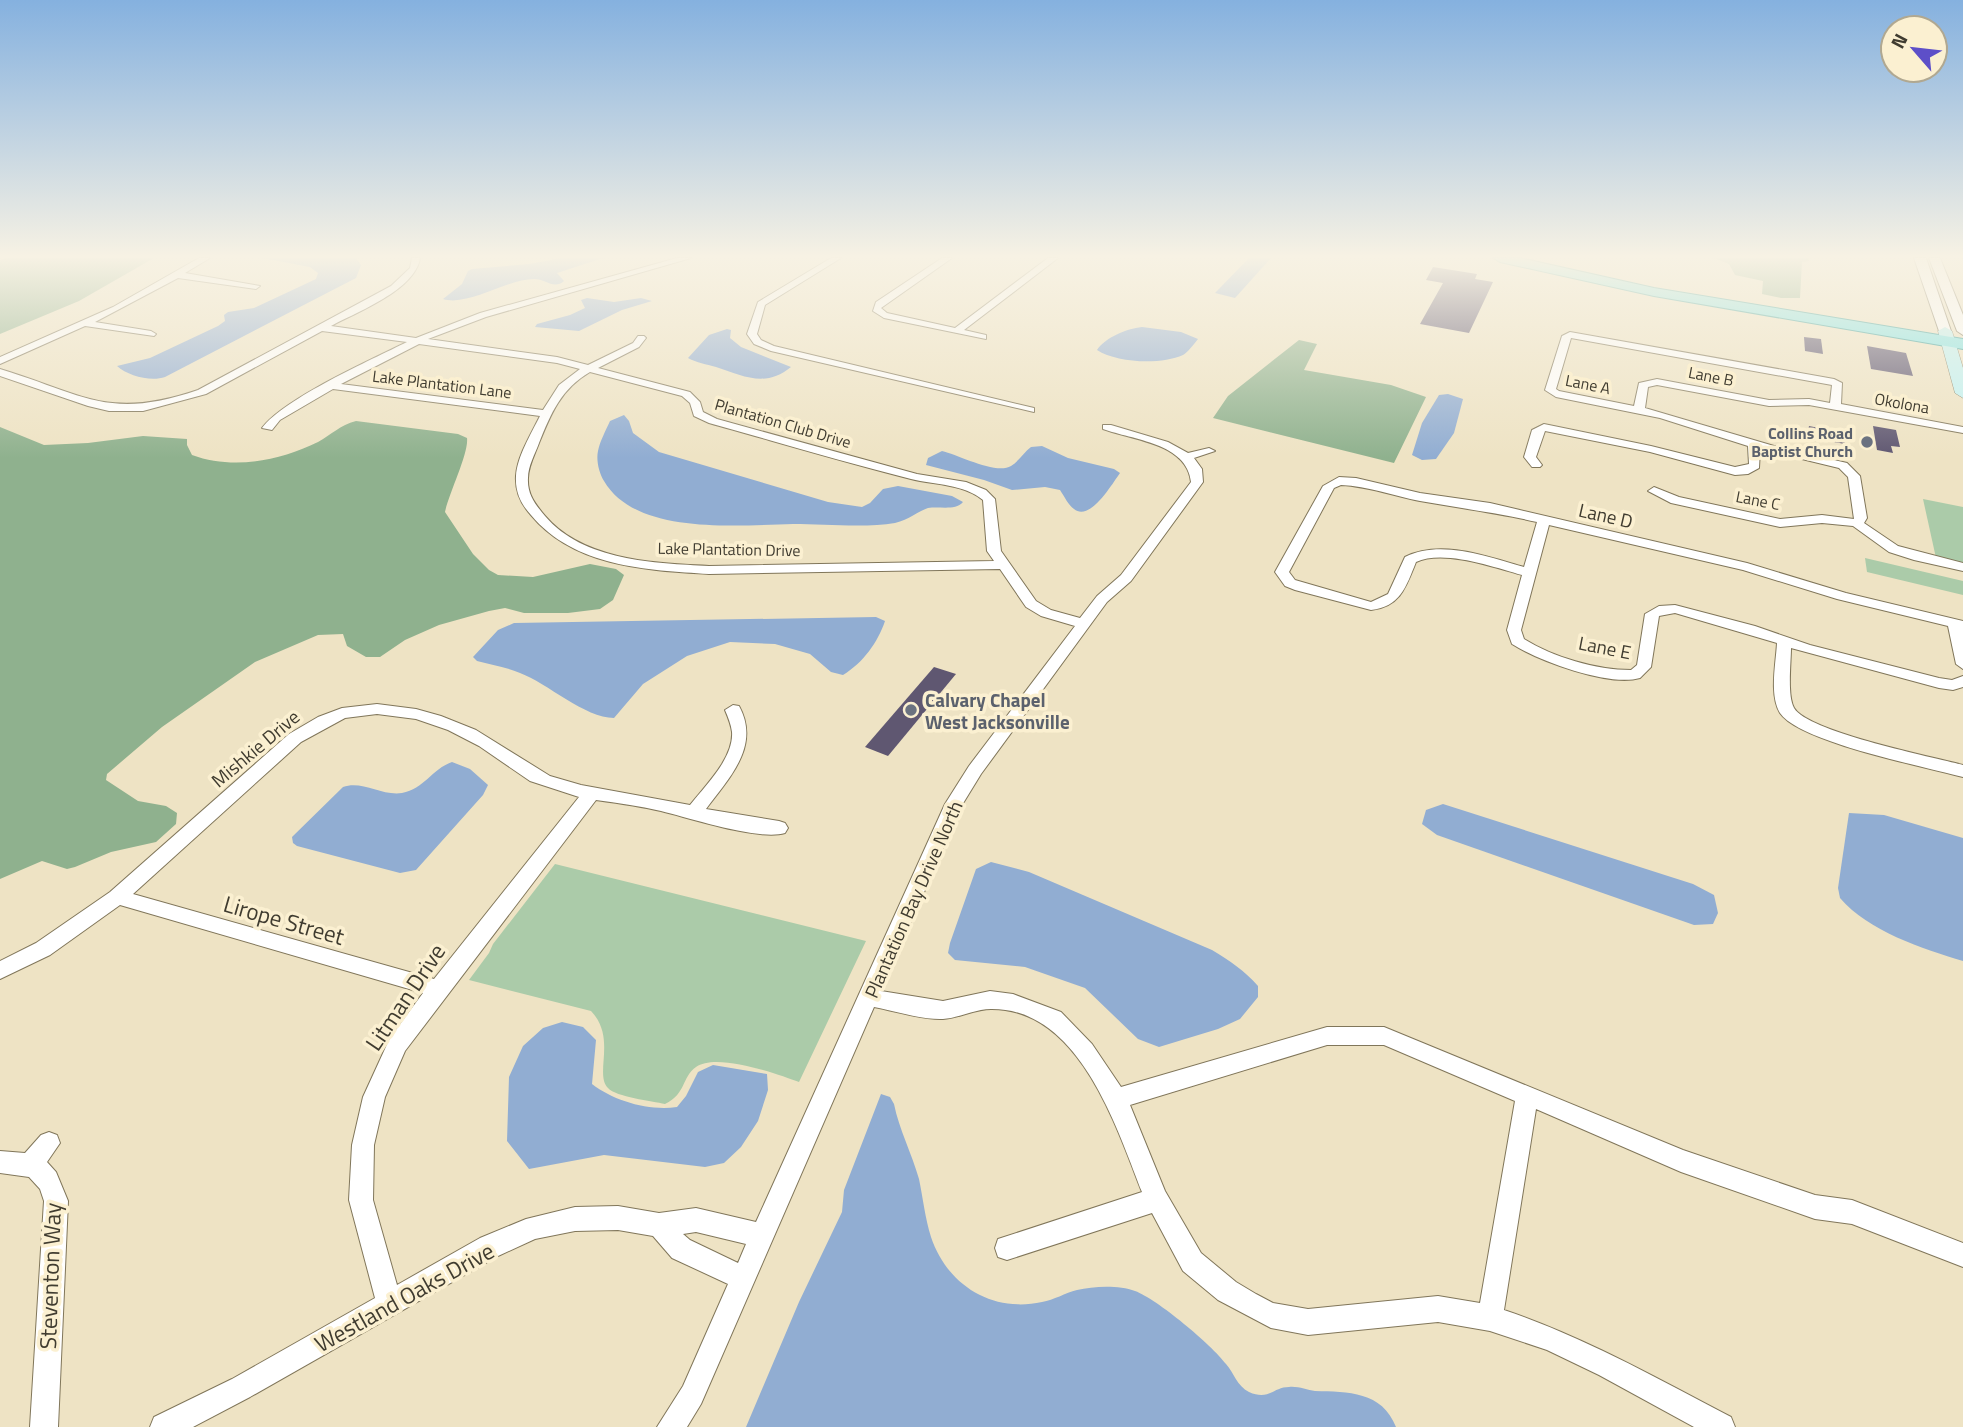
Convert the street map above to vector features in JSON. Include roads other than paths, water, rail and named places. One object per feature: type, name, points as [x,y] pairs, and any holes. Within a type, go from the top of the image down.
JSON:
[{"type":"main road","points":[[1884,325],[1956,336],[1963,393]]},
{"type":"street","points":[[0,361],[80,325]]},
{"type":"street","points":[[93,325],[151,334]]},
{"type":"street","points":[[0,372],[94,407],[125,410],[145,408],[202,392],[329,325]]},
{"type":"street","points":[[268,428],[276,418],[332,386],[415,341],[458,325]]},
{"type":"street","points":[[754,325],[754,338],[771,348],[1030,410]]},
{"type":"street","points":[[928,325],[983,337]]},
{"type":"street","points":[[957,331],[966,325]]},
{"type":"street","name":"Plantation Club Drive","points":[[323,328],[557,360],[594,368],[685,394],[695,402],[698,414],[713,421],[916,478],[962,485],[982,493],[992,506],[991,536],[994,551],[1031,604],[1046,613],[1084,624]]},
{"type":"street","name":"Lane A","points":[[1639,410],[1552,392],[1567,336],[1834,382],[1835,407]]},
{"type":"street","name":"Lake Plantation Drive","points":[[641,338],[636,345],[564,385],[523,468],[521,482],[525,497],[541,522],[574,545],[632,563],[692,569],[1002,565]]},
{"type":"street","name":"Lane B","points":[[1639,410],[1643,385],[1652,382],[1769,403],[1809,402],[1835,407]]},
{"type":"street","name":"Lake Plantation Lane","points":[[332,386],[548,414]]},
{"type":"street","name":"Okolona","points":[[1835,407],[1963,430]]},
{"type":"street","points":[[1639,410],[1839,464],[1853,473],[1861,518],[1857,523],[1873,539],[1888,548],[1963,567]]},
{"type":"street","points":[[1107,427],[1125,436],[1176,449],[1188,456],[1209,451]]},
{"type":"street","points":[[1535,465],[1530,457],[1538,430],[1544,427],[1651,449],[1735,471],[1744,471],[1755,466],[1754,443]]},
{"type":"street","name":"Plantation Bay Drive North","points":[[671,1427],[692,1395],[954,804],[975,770],[1102,599],[1126,579],[1197,482],[1198,472],[1188,456]]},
{"type":"street","name":"Lane D","points":[[1530,573],[1471,558],[1424,554],[1410,560],[1393,599],[1381,606],[1371,606],[1290,583],[1284,578],[1283,567],[1329,486],[1339,481],[1356,482],[1420,497],[1490,507],[1747,567],[1842,596],[1959,624]]},
{"type":"street","name":"Lane C","points":[[1654,491],[1675,500],[1780,523],[1822,519],[1857,523]]},
{"type":"street","points":[[1530,573],[1544,520]]},
{"type":"street","name":"Lane E","points":[[1530,573],[1514,631],[1517,641],[1534,652],[1576,664],[1619,675],[1635,675],[1641,672],[1644,667],[1650,618],[1656,611],[1664,609],[1716,619],[1784,642]]},
{"type":"street","points":[[1959,624],[1963,664]]},
{"type":"street","points":[[1963,681],[1953,685],[1939,683],[1784,642],[1785,705],[1793,718],[1820,732],[1963,771]]},
{"type":"street","name":"Mishkie Drive","points":[[0,971],[79,926],[117,897],[295,738],[317,724],[343,713],[368,709],[390,710],[440,721],[464,730],[543,779],[590,795],[641,801],[749,826],[779,828]]},
{"type":"street","points":[[694,813],[734,755],[740,739],[740,726],[733,710]]},
{"type":"street","name":"Litman Drive","points":[[390,1305],[361,1200],[363,1145],[374,1097],[397,1045],[590,795]]},
{"type":"street","name":"Lirope Street","points":[[117,897],[438,989]]},
{"type":"street","points":[[868,997],[943,1010],[990,1000],[1030,1008],[1054,1018],[1074,1037],[1116,1099],[1157,1199],[1192,1262],[1227,1291],[1271,1315],[1308,1322],[1438,1308],[1490,1318],[1551,1339],[1608,1366],[1721,1427]]},
{"type":"street","points":[[1116,1099],[1327,1036],[1351,1034],[1384,1037],[1718,1175],[1815,1207],[1852,1212],[1963,1255]]},
{"type":"street","points":[[1490,1318],[1527,1095]]},
{"type":"street","points":[[0,1162],[30,1164],[49,1143]]},
{"type":"street","name":"Steventon Way","points":[[30,1164],[49,1179],[56,1201],[44,1427]]},
{"type":"street","points":[[1007,1248],[1157,1199]]},
{"type":"street","name":"Westland Oaks Drive","points":[[164,1427],[241,1388],[489,1247],[534,1227],[575,1219],[608,1218],[659,1225],[696,1220],[763,1236]]},
{"type":"street","points":[[659,1225],[681,1249],[743,1278]]},
{"type":"water","points":[[266,325],[165,377],[140,377],[117,366],[150,358],[218,326]]},
{"type":"water","points":[[537,325],[592,325],[579,331],[535,327]]},
{"type":"water","points":[[1142,327],[1181,332],[1198,339],[1183,355],[1163,360],[1127,360],[1097,350],[1117,334]]},
{"type":"water","points":[[731,330],[730,338],[741,347],[791,367],[773,377],[763,379],[736,374],[688,358],[709,335]]},
{"type":"water","points":[[1448,394],[1463,399],[1454,433],[1436,459],[1422,460],[1412,455],[1422,423],[1439,395]]},
{"type":"water","points":[[624,415],[633,433],[659,452],[828,502],[862,507],[870,503],[883,489],[898,486],[952,496],[963,502],[952,507],[928,508],[895,523],[871,525],[717,525],[663,519],[639,511],[619,499],[601,474],[597,455],[602,439],[610,421]]},
{"type":"water","points":[[1042,446],[1068,458],[1114,469],[1120,473],[1100,500],[1080,512],[1070,506],[1060,490],[1045,487],[1012,490],[926,465],[928,458],[942,451],[987,466],[1004,468],[1014,464],[1031,447]]},
{"type":"water","points":[[876,617],[885,621],[878,637],[863,658],[843,675],[831,672],[810,654],[775,644],[730,642],[687,656],[643,684],[614,718],[591,712],[531,678],[477,661],[473,657],[498,630],[514,623]]},
{"type":"water","points":[[452,762],[470,769],[488,785],[483,795],[416,870],[400,873],[293,843],[292,837],[343,787],[357,785],[402,793],[410,791]]},
{"type":"water","points":[[1443,804],[1693,884],[1714,895],[1718,913],[1713,924],[1694,925],[1437,835],[1422,824],[1426,810]]},
{"type":"water","points":[[1849,813],[1884,815],[1963,838],[1963,961],[1881,929],[1865,920],[1840,898],[1838,888]]},
{"type":"water","points":[[991,862],[1029,872],[1212,950],[1253,980],[1258,986],[1258,997],[1240,1019],[1218,1029],[1159,1047],[1138,1039],[1085,988],[1025,967],[955,960],[948,953],[950,943],[976,869]]},
{"type":"water","points":[[562,1022],[583,1027],[596,1040],[592,1084],[610,1095],[643,1106],[677,1107],[698,1072],[713,1065],[767,1074],[768,1090],[758,1121],[741,1147],[724,1163],[705,1167],[604,1155],[529,1169],[507,1141],[509,1077],[523,1046],[543,1028]]},
{"type":"water","points":[[881,1094],[890,1097],[894,1104],[919,1179],[929,1230],[938,1254],[960,1282],[974,1292],[989,1299],[1024,1304],[1046,1301],[1073,1291],[1091,1288],[1129,1289],[1157,1303],[1197,1335],[1249,1392],[1261,1395],[1292,1387],[1351,1393],[1382,1406],[1396,1427],[746,1427],[799,1302],[842,1212],[844,1190]]},
{"type":"place","name":"Collins Road Baptist Church","points":[[1867,442]]},
{"type":"place","name":"Calvary Chapel West Jacksonville","points":[[911,710]]}]
